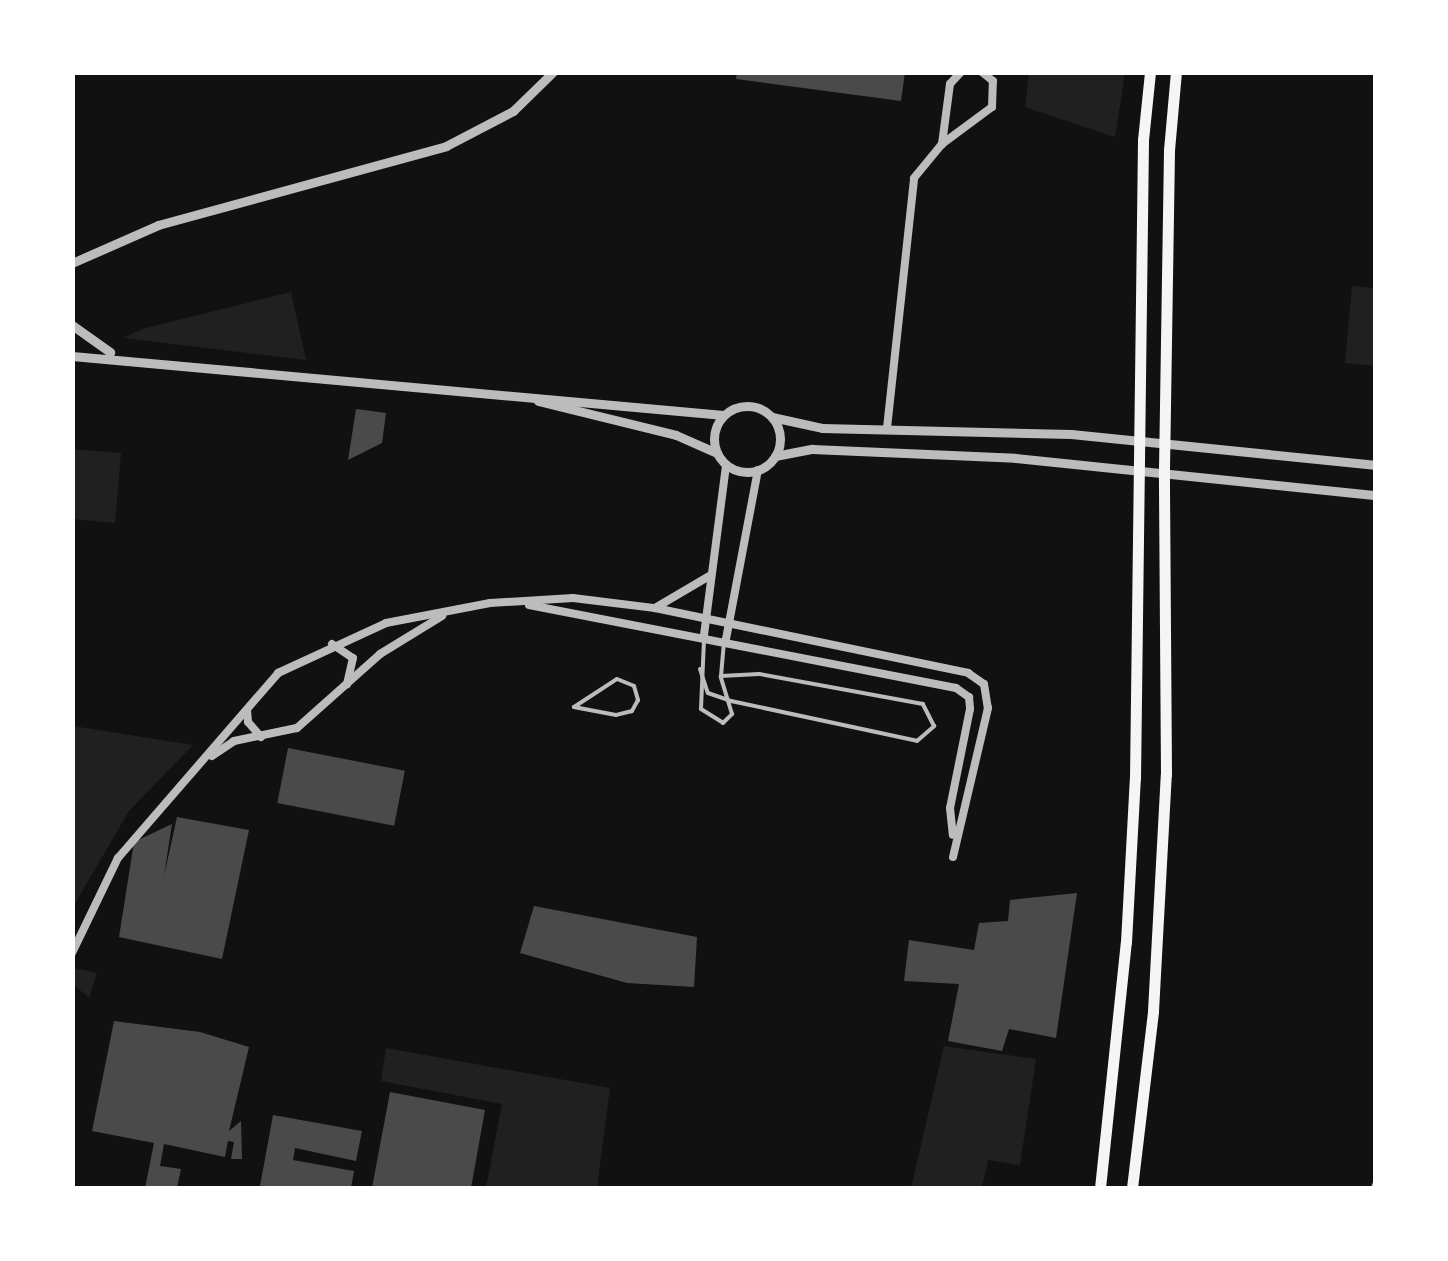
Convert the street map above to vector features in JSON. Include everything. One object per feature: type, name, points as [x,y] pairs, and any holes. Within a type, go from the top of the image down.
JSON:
[{"type":"main road","points":[[1100,1188],[1133,814],[1137,468],[1150,72]]},
{"type":"main road","points":[[1132,1188],[1154,1010],[1166,774],[1168,150],[1176,72]]},
{"type":"street","points":[[72,263],[158,224],[446,146],[513,110],[552,72]]},
{"type":"street","points":[[942,144],[950,84],[961,72]]},
{"type":"street","points":[[887,428],[914,178],[942,144],[992,107],[996,90],[982,72]]},
{"type":"street","points":[[72,272],[92,253]]},
{"type":"street","points":[[72,324],[118,355]]},
{"type":"street","points":[[72,356],[118,355],[723,415],[743,406],[822,428],[1138,439],[1376,465]]},
{"type":"street","points":[[520,396],[676,435],[717,454],[726,465],[758,470]]},
{"type":"street","points":[[717,454],[714,438],[723,415]]},
{"type":"street","points":[[772,416],[780,436],[776,456]]},
{"type":"street","points":[[726,639],[758,470],[776,456],[845,450],[1164,469],[1376,494]]},
{"type":"street","points":[[704,635],[726,465]]},
{"type":"street","points":[[655,608],[711,575]]},
{"type":"street","points":[[72,954],[118,858],[278,673],[332,644],[386,623],[448,611],[572,598],[655,608],[968,674],[984,684],[988,708],[954,839]]},
{"type":"street","points":[[520,603],[866,666],[956,688],[969,698],[950,808],[953,857]]},
{"type":"street","points":[[200,764],[234,741],[297,728],[380,654],[448,611]]},
{"type":"street","points":[[332,644],[354,658],[347,684]]},
{"type":"street","points":[[247,710],[248,722],[261,737]]},
{"type":"lane","points":[[704,635],[701,709],[709,718],[729,721],[731,701],[721,676],[726,639]]},
{"type":"lane","points":[[700,669],[708,693],[731,701],[917,741],[934,726],[923,704],[759,674],[721,676]]},
{"type":"lane","points":[[617,680],[629,682],[637,694],[636,706],[622,715],[574,708],[617,680]]},
{"type":"shaded area","points":[[1029,73],[1125,73],[1115,137],[1025,107]]},
{"type":"shaded area","points":[[1352,286],[1375,288],[1375,366],[1345,363]]},
{"type":"shaded area","points":[[291,292],[306,360],[123,338],[145,328]]},
{"type":"shaded area","points":[[72,449],[121,453],[115,523],[73,519]]},
{"type":"shaded area","points":[[73,726],[193,745],[129,811],[73,907]]},
{"type":"shaded area","points":[[75,968],[97,973],[89,998],[73,984]]},
{"type":"shaded area","points":[[944,1046],[1036,1059],[1020,1165],[988,1160],[982,1188],[911,1188]]},
{"type":"shaded area","points":[[386,1048],[610,1088],[597,1188],[486,1188],[502,1104],[381,1081]]},
{"type":"building","points":[[737,72],[905,72],[901,101],[736,79]]},
{"type":"building","points":[[356,409],[386,413],[382,443],[348,460]]},
{"type":"building","points":[[288,748],[405,771],[394,826],[277,803]]},
{"type":"building","points":[[177,817],[249,830],[222,959],[119,937],[134,842],[172,824],[164,876]]},
{"type":"building","points":[[1077,893],[1056,1038],[1009,1029],[1002,1051],[948,1041],[959,984],[904,981],[909,940],[974,950],[979,923],[1008,921],[1010,900]]},
{"type":"building","points":[[534,906],[697,937],[694,987],[627,983],[520,953]]},
{"type":"building","points":[[114,1021],[200,1032],[249,1047],[229,1131],[241,1121],[242,1159],[231,1159],[234,1142],[228,1141],[225,1157],[164,1144],[160,1166],[181,1169],[177,1188],[145,1188],[154,1143],[92,1131]]},
{"type":"building","points":[[390,1092],[485,1110],[471,1188],[372,1188]]},
{"type":"building","points":[[273,1115],[362,1131],[356,1161],[295,1148],[293,1160],[354,1171],[351,1188],[260,1186]]}]
